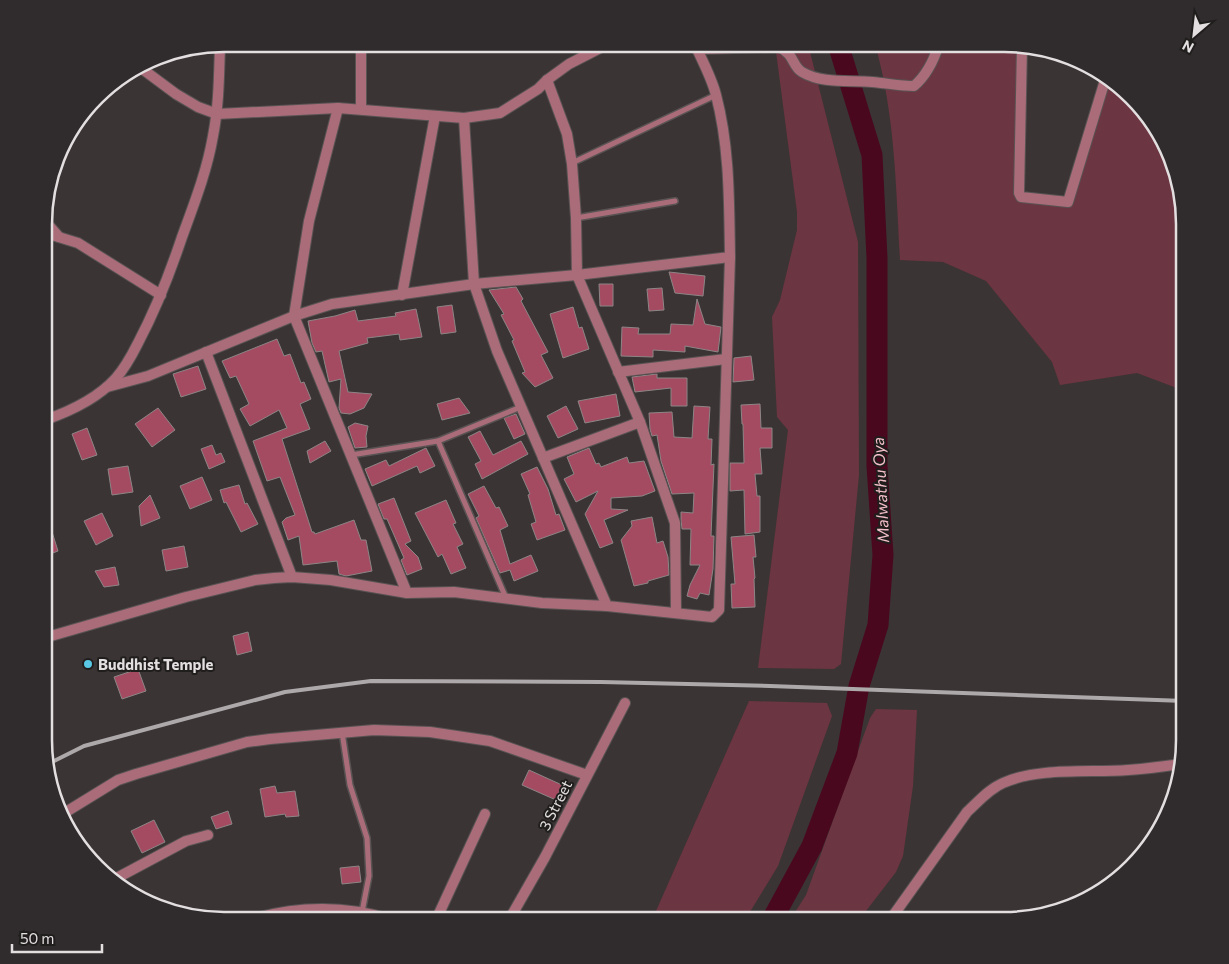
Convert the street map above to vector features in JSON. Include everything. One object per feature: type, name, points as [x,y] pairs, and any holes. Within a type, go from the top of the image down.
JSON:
[{"type":"street","points":[[52,418],[96,397],[117,377],[127,363],[161,295],[202,182],[210,152],[217,114],[220,52]]},
{"type":"street","points":[[361,52],[361,109]]},
{"type":"street","points":[[146,71],[176,94],[198,107],[217,114],[338,108],[464,118],[500,113],[538,90],[547,80],[569,64],[591,52]]},
{"type":"street","points":[[53,635],[186,597],[255,580],[292,577],[331,580],[407,593],[454,592],[542,603],[607,606],[712,616],[719,610],[730,257],[728,164],[716,95],[699,53]]},
{"type":"street","points":[[788,53],[801,71],[827,79],[914,86],[923,78],[936,53]]},
{"type":"street","points":[[1022,54],[1019,193],[1021,197],[1068,202],[1104,84]]},
{"type":"street","points":[[547,80],[567,134],[572,164],[578,275],[640,422],[675,523],[676,612]]},
{"type":"street","points":[[338,108],[309,221],[294,316],[407,593]]},
{"type":"street","points":[[402,295],[435,116]]},
{"type":"street","points":[[464,118],[474,284],[497,351],[607,606]]},
{"type":"street","points":[[52,229],[59,237]]},
{"type":"street","points":[[52,235],[78,243],[161,295]]},
{"type":"street","points":[[107,387],[148,376],[294,316],[332,304],[474,284],[578,275],[730,257]]},
{"type":"street","points":[[206,352],[292,577]]},
{"type":"street","points":[[618,372],[726,359]]},
{"type":"street","points":[[543,458],[640,422]]},
{"type":"street","name":"3 Street","points":[[514,911],[545,857],[624,703]]},
{"type":"street","points":[[68,811],[118,780],[136,774],[248,742],[342,732],[406,731],[490,741],[587,775]]},
{"type":"street","points":[[896,912],[967,812],[982,797],[1002,784],[1050,773],[1130,770],[1174,765]]},
{"type":"street","points":[[440,911],[485,814]]},
{"type":"street","points":[[120,876],[186,841],[208,835]]},
{"type":"street","points":[[293,911],[314,908],[358,911]]},
{"type":"lane","points":[[572,164],[716,95]]},
{"type":"lane","points":[[576,218],[675,201]]},
{"type":"lane","points":[[351,455],[438,441],[521,407]]},
{"type":"lane","points":[[438,441],[506,598]]},
{"type":"lane","points":[[342,732],[350,785],[367,838],[369,876],[362,911]]},
{"type":"shaded area","points":[[776,53],[810,53],[858,242],[859,475],[841,664],[834,669],[758,668],[788,430],[777,417],[772,317],[780,300],[797,230],[797,212]]},
{"type":"shaded area","points":[[877,53],[1022,54],[1019,193],[1068,202],[1104,84],[1134,111],[1148,129],[1163,159],[1171,180],[1175,202],[1176,388],[1137,373],[1060,385],[1052,362],[986,281],[943,262],[900,260],[894,151],[882,70]]},
{"type":"shaded area","points":[[749,701],[827,703],[832,716],[778,866],[750,912],[656,912]]},
{"type":"shaded area","points":[[876,709],[917,710],[913,786],[903,856],[896,872],[865,912],[795,912],[806,895],[870,718]]},
{"type":"building","points":[[669,272],[705,276],[703,296],[675,293]]},
{"type":"building","points":[[599,284],[613,284],[613,306],[600,306]]},
{"type":"building","points":[[516,287],[523,299],[521,301],[548,352],[541,355],[553,378],[535,387],[522,373],[525,372],[512,341],[514,340],[501,315],[504,314],[489,290]]},
{"type":"building","points":[[662,288],[664,310],[649,311],[647,289]]},
{"type":"building","points":[[697,299],[705,324],[721,327],[718,352],[685,346],[685,352],[653,350],[653,357],[621,356],[622,327],[639,328],[638,334],[670,334],[671,324],[693,325]]},
{"type":"building","points":[[452,305],[456,332],[441,334],[437,307]]},
{"type":"building","points":[[573,307],[579,328],[582,327],[589,349],[563,358],[550,314]]},
{"type":"building","points":[[416,309],[422,337],[400,340],[399,334],[367,338],[368,343],[339,351],[348,392],[372,394],[364,408],[350,414],[341,413],[339,408],[341,379],[329,382],[322,351],[316,352],[312,343],[308,321],[355,310],[358,321],[396,316],[395,313]]},
{"type":"building","points":[[277,339],[284,356],[290,354],[301,383],[304,382],[311,399],[300,404],[310,429],[282,439],[312,532],[315,534],[354,520],[361,540],[366,540],[372,571],[346,576],[339,574],[337,561],[303,565],[299,536],[288,540],[282,522],[286,518],[295,515],[280,477],[267,481],[253,441],[287,428],[279,410],[250,426],[240,409],[249,404],[236,376],[230,378],[222,361]]},
{"type":"building","points":[[751,356],[754,380],[733,382],[734,358]]},
{"type":"building","points":[[198,366],[206,389],[181,397],[173,374]]},
{"type":"building","points":[[657,374],[657,378],[687,378],[687,406],[671,406],[671,388],[635,392],[632,377]]},
{"type":"building","points":[[616,394],[620,416],[585,423],[578,401]]},
{"type":"building","points":[[459,398],[470,413],[442,420],[437,404]]},
{"type":"building","points":[[760,404],[761,428],[772,428],[772,448],[760,448],[762,474],[755,474],[757,496],[760,496],[760,532],[745,534],[744,490],[730,491],[730,463],[744,463],[741,405]]},
{"type":"building","points":[[566,406],[578,429],[558,438],[547,416]]},
{"type":"building","points":[[694,406],[710,407],[708,439],[712,439],[711,465],[714,464],[711,536],[714,536],[713,569],[709,595],[700,593],[697,599],[687,596],[700,565],[690,565],[691,529],[682,529],[681,520],[681,512],[693,513],[694,493],[672,494],[661,461],[657,435],[652,436],[650,429],[649,413],[672,412],[674,437],[692,438]]},
{"type":"building","points":[[158,408],[175,430],[152,447],[135,424]]},
{"type":"building","points":[[516,414],[525,434],[514,439],[504,418]]},
{"type":"building","points":[[355,423],[368,426],[366,436],[367,447],[355,448],[348,427]]},
{"type":"building","points":[[87,428],[97,455],[82,460],[72,434]]},
{"type":"building","points":[[480,431],[493,455],[521,441],[528,454],[482,479],[475,464],[481,461],[468,437]]},
{"type":"building","points":[[325,441],[331,451],[310,463],[307,451]]},
{"type":"building","points":[[212,445],[216,455],[221,453],[225,462],[209,469],[201,449]]},
{"type":"building","points":[[426,448],[435,466],[420,473],[417,466],[372,486],[365,469],[386,460],[389,466]]},
{"type":"building","points":[[589,448],[596,464],[599,463],[601,467],[627,457],[629,463],[644,461],[655,491],[642,496],[611,498],[611,509],[628,510],[604,520],[613,543],[600,548],[585,514],[598,491],[576,502],[564,479],[574,474],[567,457]]},
{"type":"building","points":[[128,466],[133,492],[112,495],[108,469]]},
{"type":"building","points":[[537,467],[548,489],[556,515],[559,514],[565,530],[537,540],[531,524],[536,522],[528,495],[530,494],[521,474]]},
{"type":"building","points":[[202,477],[212,500],[190,509],[180,486]]},
{"type":"building","points":[[239,485],[245,504],[247,503],[258,524],[241,532],[226,502],[224,503],[220,490]]},
{"type":"building","points":[[484,486],[496,508],[499,507],[508,526],[500,530],[510,564],[531,555],[538,571],[514,581],[510,570],[500,573],[476,518],[479,516],[468,494]]},
{"type":"building","points":[[150,495],[160,518],[141,526],[139,506]]},
{"type":"building","points":[[394,498],[411,541],[405,544],[418,557],[422,569],[407,575],[401,560],[404,558],[387,519],[384,519],[378,504]]},
{"type":"building","points":[[446,500],[456,523],[453,524],[463,544],[457,547],[466,568],[451,574],[442,554],[438,557],[415,513]]},
{"type":"building","points":[[102,513],[113,536],[96,545],[84,521]]},
{"type":"building","points":[[652,517],[657,543],[663,541],[668,557],[669,575],[634,586],[621,540],[632,526],[631,521]]},
{"type":"building","points":[[53,534],[58,551],[53,553]]},
{"type":"building","points":[[754,535],[756,557],[753,557],[755,607],[732,608],[731,584],[735,584],[731,537]]},
{"type":"building","points":[[184,546],[188,567],[166,571],[162,550]]},
{"type":"building","points":[[115,567],[119,585],[104,587],[95,571]]},
{"type":"building","points":[[248,632],[252,651],[237,655],[233,636]]},
{"type":"building","points":[[138,669],[146,691],[122,699],[114,677]]},
{"type":"building","points":[[529,770],[562,785],[556,800],[522,785]]},
{"type":"building","points":[[275,786],[277,793],[295,791],[299,816],[286,817],[285,814],[265,817],[260,789]]},
{"type":"building","points":[[228,811],[232,824],[216,829],[211,817]]},
{"type":"building","points":[[154,820],[165,842],[142,853],[131,831]]},
{"type":"building","points":[[359,866],[361,882],[342,884],[340,868]]},
{"type":"waterway","name":"Malwathu Oya","points":[[776,912],[812,846],[847,753],[859,686],[878,625],[883,555],[877,466],[877,258],[872,155],[841,53]]},
{"type":"railway","points":[[54,761],[84,746],[285,692],[371,681],[601,682],[770,686],[1176,701]]},
{"type":"place","name":"Buddhist Temple","points":[[88,664]]}]
